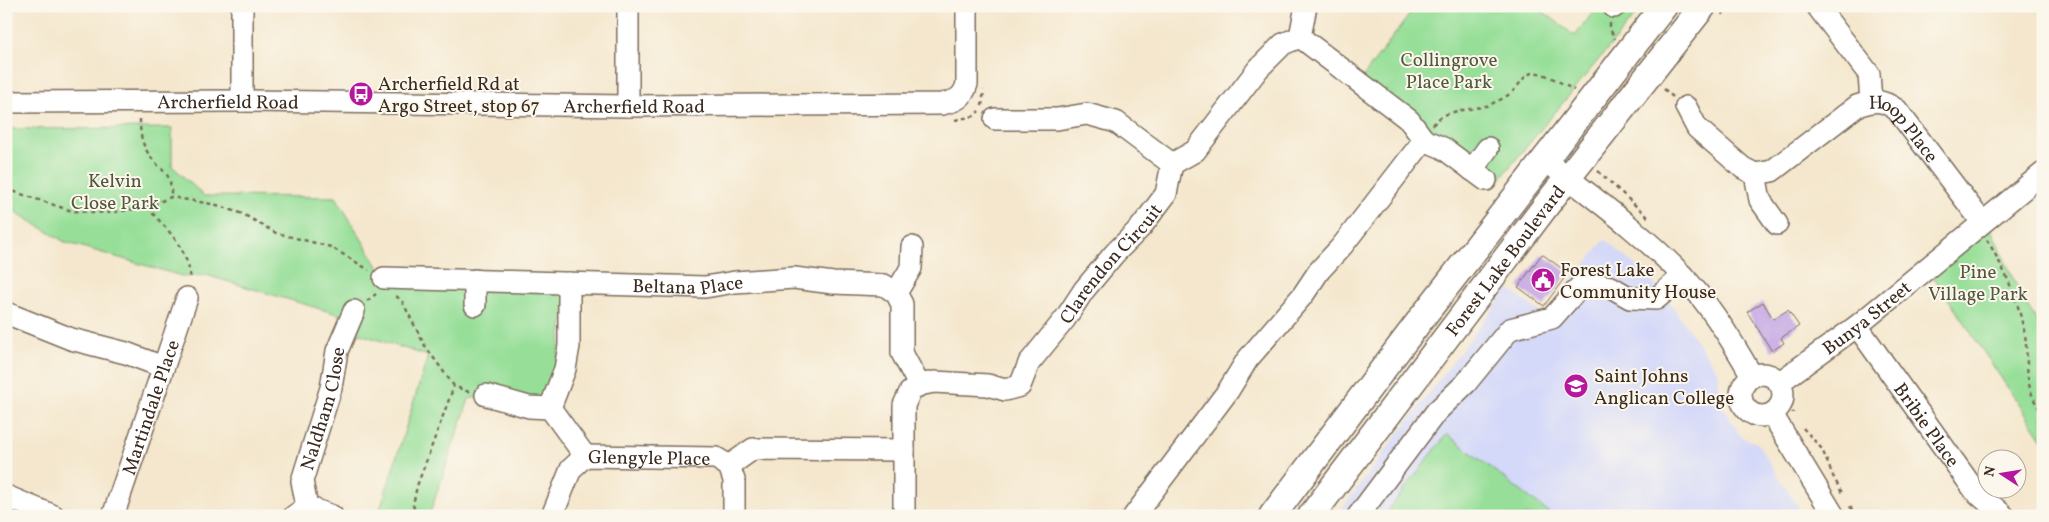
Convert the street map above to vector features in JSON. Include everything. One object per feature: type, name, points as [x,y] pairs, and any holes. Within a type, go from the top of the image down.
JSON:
[{"type":"main road","name":"Forest Lake Boulevard","points":[[1272,516],[1664,6]]},
{"type":"main road","name":"Forest Lake Boulevard","points":[[1311,516],[1568,178],[1703,6]]},
{"type":"street","points":[[242,6],[242,101]]},
{"type":"street","points":[[628,6],[628,106]]},
{"type":"street","name":"Archerfield Road","points":[[6,102],[242,101],[628,106],[942,104],[960,99],[967,84],[967,6]]},
{"type":"street","points":[[1300,37],[1306,6]]},
{"type":"street","points":[[1817,6],[1869,74],[1872,101]]},
{"type":"street","points":[[1300,37],[1410,120],[1424,140],[1443,148],[1479,175],[1488,148]]},
{"type":"street","points":[[995,118],[1057,119],[1087,114],[1116,122],[1172,164],[1194,151],[1258,68],[1283,44],[1300,37]]},
{"type":"street","name":"Hoop Place","points":[[1755,174],[1772,171],[1857,106],[1872,101],[1886,102],[1897,110],[1979,224]]},
{"type":"street","points":[[1686,107],[1697,128],[1743,168],[1755,174],[1760,200],[1777,224]]},
{"type":"street","points":[[1134,516],[1228,391],[1247,360],[1303,295],[1319,271],[1342,246],[1424,140]]},
{"type":"street","points":[[1545,160],[1637,232],[1683,276],[1735,346],[1752,376]]},
{"type":"street","name":"Clarendon Circuit","points":[[919,384],[934,382],[988,385],[1005,390],[1020,386],[1029,363],[1066,319],[1084,290],[1115,253],[1141,227],[1166,194],[1172,164]]},
{"type":"street","name":"Bunya Street","points":[[1780,382],[1857,326],[2043,173]]},
{"type":"street","points":[[904,516],[904,405],[910,392],[919,384],[902,353],[902,304],[896,293],[911,268],[912,247]]},
{"type":"street","points":[[1358,516],[1436,412],[1466,383],[1510,329],[1552,318],[1584,282],[1611,287],[1630,298],[1656,298],[1683,276]]},
{"type":"street","name":"Beltana Place","points":[[381,284],[475,280],[705,287],[735,282],[794,278],[833,283],[884,285],[896,293]]},
{"type":"street","points":[[475,280],[475,305]]},
{"type":"street","points":[[550,408],[564,369],[569,346],[569,283]]},
{"type":"street","name":"Martindale Place","points":[[113,516],[187,298]]},
{"type":"street","name":"Naldham Close","points":[[301,512],[302,481],[331,388],[337,352],[354,311]]},
{"type":"street","points":[[6,313],[71,338],[126,353],[163,368]]},
{"type":"street","name":"Bribie Place","points":[[1857,326],[1975,491],[2004,516]]},
{"type":"street","points":[[1767,374],[1780,382],[1783,398],[1781,405],[1772,414],[1765,416],[1754,415],[1743,405],[1740,394],[1742,387],[1752,376],[1767,374]]},
{"type":"street","points":[[486,395],[529,407],[550,408]]},
{"type":"street","points":[[550,408],[585,456]]},
{"type":"street","points":[[1772,414],[1834,516]]},
{"type":"street","points":[[729,466],[753,449],[904,450]]},
{"type":"street","name":"Glengyle Place","points":[[552,516],[571,469],[585,456],[716,458],[729,466],[734,480],[734,516]]},
{"type":"street","points":[[6,496],[54,516]]},
{"type":"street","points":[[301,512],[332,516]]},
{"type":"path","points":[[1424,140],[1436,119],[1488,105],[1505,98],[1523,78],[1532,73],[1541,73],[1577,92]]},
{"type":"path","points":[[140,101],[140,138],[149,155],[165,170],[171,183],[170,197]]},
{"type":"path","points":[[6,189],[72,211],[110,213],[147,207],[170,197],[217,205],[243,214],[276,233],[331,247],[357,261],[402,301],[426,346],[454,386],[468,392],[486,395]]},
{"type":"path","points":[[147,207],[182,247],[189,265],[191,283],[187,298]]},
{"type":"path","points":[[1979,224],[2011,288],[2026,342],[2027,382],[2036,405],[2043,414]]},
{"type":"path","points":[[354,311],[381,284]]},
{"type":"path","points":[[417,516],[414,505],[417,486],[454,386]]},
{"type":"shaded area","name":"Saint Johns Anglican College","points":[[1605,239],[1644,273],[1667,299],[1718,372],[1719,401],[1741,437],[1757,443],[1804,516],[1336,516],[1508,289],[1545,316]]},
{"type":"green space","name":"Collingrove Place Park","points":[[1416,6],[1536,6],[1575,36],[1598,6],[1643,6],[1494,186],[1359,82]]},
{"type":"green space","name":"Kelvin Close Park","points":[[172,128],[172,166],[204,196],[336,197],[385,278],[569,283],[550,408],[486,395],[469,399],[429,516],[387,516],[379,513],[428,356],[357,333],[361,321],[206,275],[185,277],[65,242],[6,206],[6,129]]},
{"type":"green space","name":"Pine Village Park","points":[[1991,229],[2020,294],[2043,331],[2043,440],[1932,275]]},
{"type":"green space","points":[[1447,434],[1553,516],[1384,516]]},
{"type":"building","name":"Forest Lake Community House","points":[[1542,254],[1568,273],[1544,306],[1518,287]]},
{"type":"building","points":[[1763,302],[1773,319],[1788,310],[1799,326],[1781,338],[1784,343],[1772,351],[1747,312]]},
{"type":"place","name":"Archerfield Rd at Argo Street, stop 67","points":[[361,94]]},
{"type":"place","name":"Forest Lake Community House","points":[[1543,280]]},
{"type":"place","name":"Saint Johns Anglican College","points":[[1576,386]]}]
